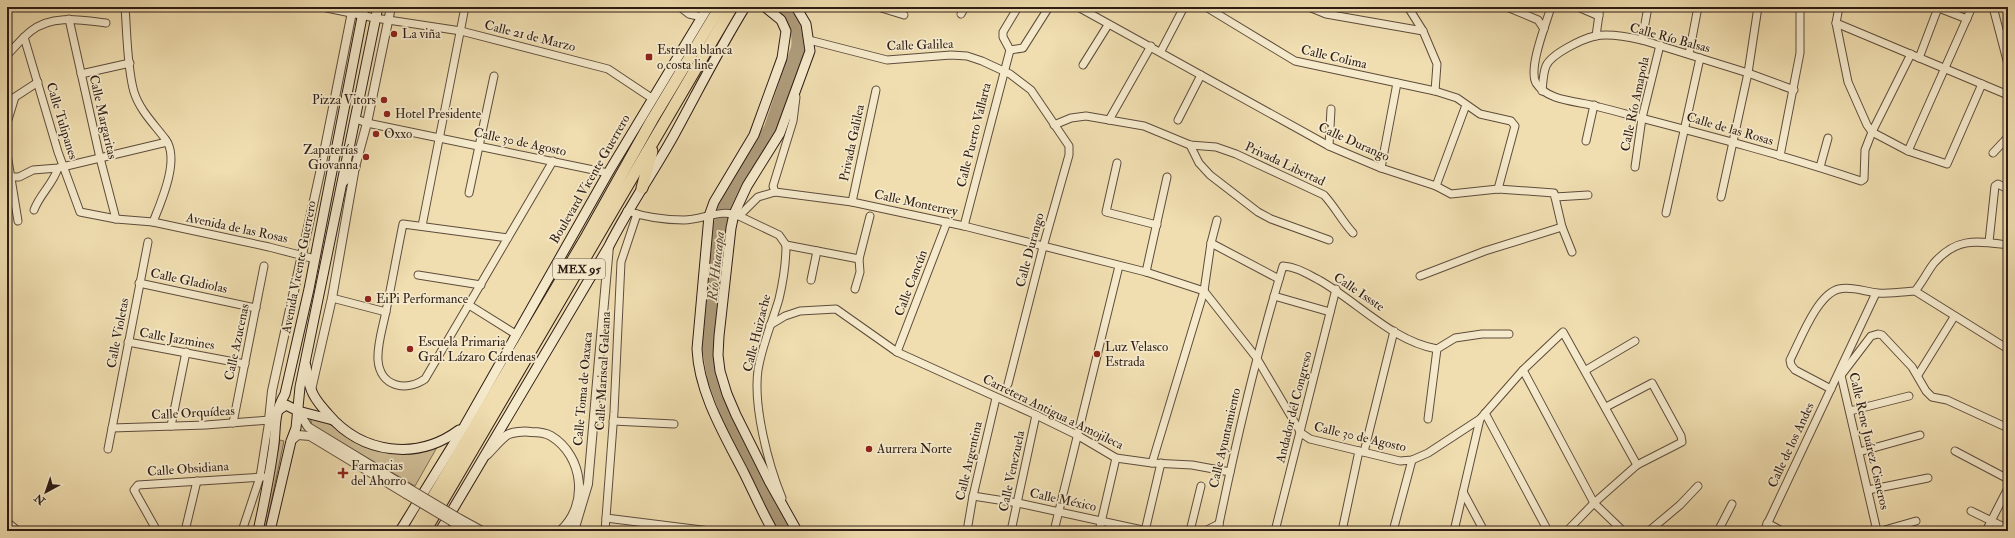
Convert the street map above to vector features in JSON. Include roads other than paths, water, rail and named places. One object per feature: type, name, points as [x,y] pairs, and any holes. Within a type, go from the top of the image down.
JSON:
[{"type":"highway","name":"Boulevard Vicente Guerrero","points":[[413,531],[720,7]]},
{"type":"highway","name":"MEX 95","points":[[425,531],[655,137],[740,9]]},
{"type":"highway","points":[[642,188],[655,137]]},
{"type":"main road","points":[[270,531],[291,441],[296,428],[300,387],[378,7]]},
{"type":"main road","points":[[700,7],[702,17]]},
{"type":"main road","name":"Boulevard Vicente Guerrero","points":[[400,531],[464,427],[608,173],[708,7]]},
{"type":"main road","points":[[765,7],[781,20],[786,31],[782,58],[754,135],[714,202],[711,216],[697,348],[698,366],[702,385],[773,531]]},
{"type":"main road","points":[[796,7],[806,24],[810,51],[780,133],[747,186],[735,214],[731,228],[718,355],[720,371],[727,394],[736,415],[769,481],[797,531]]},
{"type":"main road","points":[[440,531],[609,246],[740,9]]},
{"type":"main road","name":"Avenida Vicente Guerrero","points":[[258,531],[265,477],[276,436],[272,420],[285,394],[315,259],[363,11]]},
{"type":"main road","points":[[342,183],[355,167]]},
{"type":"main road","points":[[319,238],[330,242]]},
{"type":"main road","points":[[305,363],[311,390],[317,400],[333,420],[351,434],[370,445],[390,449],[412,450],[434,444],[450,437],[464,427]]},
{"type":"main road","points":[[277,411],[286,405],[298,411],[333,420]]},
{"type":"street","points":[[116,219],[153,222],[167,186],[171,163],[167,142],[153,125],[134,92],[125,7]]},
{"type":"street","name":"Calle 21 de Marzo","points":[[322,7],[363,11],[375,18],[460,31],[608,68],[653,99]]},
{"type":"street","points":[[311,390],[332,298],[355,167],[367,123],[391,7]]},
{"type":"street","points":[[422,226],[465,7]]},
{"type":"street","points":[[680,7],[689,14],[702,17]]},
{"type":"street","points":[[878,7],[904,15]]},
{"type":"street","points":[[961,14],[965,7]]},
{"type":"street","points":[[1018,7],[1003,32],[1003,37],[1010,50],[1023,48],[1049,7]]},
{"type":"street","name":"Calle Durango","points":[[1078,7],[1108,25],[1161,51],[1201,75],[1329,146],[1381,168],[1436,186],[1451,194],[1498,189],[1548,191],[1555,195],[1588,195]]},
{"type":"street","points":[[1161,51],[1184,7]]},
{"type":"street","name":"Calle Colima","points":[[1206,7],[1295,62],[1435,91],[1457,98],[1480,114],[1511,121],[1515,126],[1498,189]]},
{"type":"street","points":[[1309,7],[1326,14],[1423,32]]},
{"type":"street","points":[[1408,7],[1423,32],[1437,64],[1435,91]]},
{"type":"street","points":[[1507,7],[1538,20],[1544,29]]},
{"type":"street","points":[[1542,91],[1535,81],[1533,70],[1551,7]]},
{"type":"street","points":[[1578,7],[1599,16]]},
{"type":"street","points":[[1596,36],[1600,7]]},
{"type":"street","points":[[1642,40],[1648,7]]},
{"type":"street","points":[[1689,54],[1698,7]]},
{"type":"street","points":[[1721,197],[1748,73],[1758,7]]},
{"type":"street","points":[[1780,156],[1800,53],[1800,7]]},
{"type":"street","points":[[1839,7],[1836,23],[1848,82],[1867,125],[1872,132],[1908,151],[1947,164],[1982,84]]},
{"type":"street","points":[[1908,151],[1972,7]]},
{"type":"street","points":[[1920,58],[1937,8],[1967,19]]},
{"type":"street","points":[[1995,9],[2008,64]]},
{"type":"street","points":[[272,420],[272,391],[302,255],[352,10]]},
{"type":"street","points":[[7,55],[32,29],[56,20],[69,19],[106,23]]},
{"type":"street","name":"Calle Margaritas","points":[[69,19],[100,158],[116,219]]},
{"type":"street","points":[[1836,23],[2008,95]]},
{"type":"street","points":[[1083,65],[1108,25]]},
{"type":"street","name":"Calle Río Balsas","points":[[1542,91],[1546,67],[1550,59],[1558,52],[1596,36],[1629,37],[1642,40],[1748,73],[1794,90]]},
{"type":"street","name":"Calle Tulipanes","points":[[24,37],[61,167],[80,212],[116,219]]},
{"type":"street","name":"Calle Galilea","points":[[809,40],[887,60],[952,54],[967,56],[1010,74],[1031,90],[1054,125]]},
{"type":"street","name":"Calle Río Amapola","points":[[1635,167],[1642,118],[1660,45]]},
{"type":"street","points":[[1109,120],[1151,46]]},
{"type":"street","name":"Calle Puerto Vallarta","points":[[964,226],[1003,71],[1010,50]]},
{"type":"street","points":[[1872,132],[1911,54]]},
{"type":"street","points":[[1666,212],[1700,58]]},
{"type":"street","points":[[81,74],[130,63]]},
{"type":"street","points":[[1178,120],[1201,75]]},
{"type":"street","points":[[469,193],[478,145],[494,76]]},
{"type":"street","points":[[7,123],[15,97],[38,82]]},
{"type":"street","points":[[1381,168],[1397,83]]},
{"type":"street","points":[[774,192],[773,186],[793,121],[797,87]]},
{"type":"street","name":"Privada Galilea","points":[[852,202],[876,90]]},
{"type":"street","name":"Calle de las Rosas","points":[[1542,91],[1549,96],[1594,105],[1684,129],[1820,167],[1861,181],[1864,178],[1865,150],[1872,132]]},
{"type":"street","points":[[1436,186],[1466,105]]},
{"type":"street","points":[[1586,141],[1594,105]]},
{"type":"street","points":[[1329,146],[1331,109]]},
{"type":"street","name":"Privada Libertad","points":[[1054,125],[1071,118],[1086,116],[1144,126],[1190,145],[1216,147],[1236,154],[1324,195],[1334,205],[1340,218],[1353,233]]},
{"type":"street","name":"Calle 30 de Agosto","points":[[356,119],[367,123],[608,173]]},
{"type":"street","name":"Calle Durango","points":[[1008,384],[1043,247],[1070,150],[1054,125]]},
{"type":"street","points":[[1993,153],[2008,137]]},
{"type":"street","points":[[1820,167],[1828,138]]},
{"type":"street","points":[[11,177],[19,177],[32,170],[61,167],[167,142]]},
{"type":"street","points":[[1190,145],[1196,159],[1210,175],[1258,212],[1271,219],[1329,240]]},
{"type":"street","points":[[7,154],[18,221]]},
{"type":"street","points":[[508,238],[402,224],[378,359],[379,367],[386,378],[394,385],[407,387],[417,385],[425,379],[468,305],[508,238],[553,161]]},
{"type":"street","points":[[1117,162],[1106,212],[1157,225]]},
{"type":"street","points":[[34,210],[42,193],[61,167]]},
{"type":"street","points":[[1146,272],[1167,177]]},
{"type":"street","points":[[1988,242],[1995,186],[1998,184],[2008,189]]},
{"type":"street","name":"Calle Monterrey","points":[[735,214],[758,197],[774,192],[852,202],[964,226],[1146,272],[1204,291]]},
{"type":"street","points":[[1555,195],[1562,227],[1572,252]]},
{"type":"street","points":[[627,211],[661,219],[686,220],[735,214],[779,235],[786,245],[859,259]]},
{"type":"street","name":"Calle Mariscal Galeana","points":[[605,531],[613,421],[621,262],[637,214]]},
{"type":"street","points":[[855,289],[860,272],[859,259],[870,216]]},
{"type":"street","points":[[1152,463],[1204,291],[1211,243],[1217,220]]},
{"type":"street","name":"Avenida de las Rosas","points":[[153,222],[269,246],[315,259]]},
{"type":"street","name":"Calle Cancún","points":[[897,352],[947,222]]},
{"type":"street","points":[[1420,276],[1485,251],[1562,227]]},
{"type":"street","points":[[1915,292],[1934,264],[1952,246],[1976,241],[2008,245]]},
{"type":"street","name":"Calle Violetas","points":[[108,449],[148,242]]},
{"type":"street","points":[[1211,243],[1279,279]]},
{"type":"street","name":"Calle Huizache","points":[[786,245],[786,259],[779,298],[758,369],[756,393],[759,415],[770,458],[780,494],[790,517]]},
{"type":"street","name":"Calle Toma de Oaxaca","points":[[571,531],[576,524],[588,484],[609,246]]},
{"type":"street","points":[[811,280],[817,251]]},
{"type":"street","name":"Calle Azucenas","points":[[233,423],[264,266]]},
{"type":"street","points":[[1054,531],[1119,266]]},
{"type":"street","name":"Calle Issste","points":[[1256,357],[1283,266],[1302,270],[1336,289],[1394,331],[1420,346],[1437,349]]},
{"type":"street","points":[[418,276],[480,285]]},
{"type":"street","name":"Calle Gladiolas","points":[[140,283],[256,308]]},
{"type":"street","points":[[1831,389],[1795,370],[1791,365],[1790,360],[1814,312],[1826,295],[1839,289],[1852,288],[1876,292],[1915,292],[2008,349]]},
{"type":"street","name":"Andador del Congreso","points":[[1275,531],[1301,433],[1336,289]]},
{"type":"street","name":"Calle 30 de Agosto","points":[[1204,291],[1256,357],[1301,433],[1310,439],[1400,461],[1412,460],[1428,453],[1482,416],[1523,370],[1563,332],[1586,370]]},
{"type":"street","name":"Calle Rene Juárez Cisneros","points":[[1876,292],[1841,372],[1877,531]]},
{"type":"street","points":[[1274,296],[1330,312]]},
{"type":"street","points":[[332,298],[386,312]]},
{"type":"street","points":[[468,305],[517,335]]},
{"type":"street","name":"Carretera Antigua a Amojileca","points":[[770,325],[785,316],[800,311],[836,309],[897,352],[1036,415],[1116,458],[1152,463],[1192,465],[1230,472]]},
{"type":"street","points":[[1918,375],[1954,317]]},
{"type":"street","points":[[1342,531],[1394,331]]},
{"type":"street","points":[[1428,419],[1437,349],[1454,338],[1482,334],[1509,334]]},
{"type":"street","points":[[1841,372],[1871,336],[1878,334],[1882,335],[1918,375],[1926,391],[1932,397],[1947,400],[2008,428]]},
{"type":"street","points":[[1635,341],[1586,370],[1637,465]]},
{"type":"street","name":"Calle Jazmines","points":[[128,342],[245,364]]},
{"type":"street","points":[[171,426],[186,352]]},
{"type":"street","name":"Calle Ayuntamiento","points":[[1219,528],[1256,357]]},
{"type":"street","points":[[1523,370],[1594,503],[1623,531]]},
{"type":"street","name":"Calle de los Andes","points":[[1764,531],[1831,389],[1841,372]]},
{"type":"street","points":[[1567,531],[1594,503],[1637,465],[1677,446],[1682,442],[1682,436],[1652,383],[1606,407]]},
{"type":"street","points":[[1850,411],[1909,396]]},
{"type":"street","name":"Calle Argentina","points":[[967,531],[973,496],[996,398]]},
{"type":"street","points":[[298,411],[308,427],[407,491]]},
{"type":"street","name":"Calle Venezuela","points":[[1011,531],[1036,415]]},
{"type":"street","points":[[1454,531],[1482,416]]},
{"type":"street","points":[[1482,416],[1548,531]]},
{"type":"street","name":"Calle Orquídeas","points":[[112,428],[272,420]]},
{"type":"street","points":[[613,421],[674,424]]},
{"type":"street","name":"Calle Toma de Oaxaca","points":[[485,456],[507,435],[526,431],[551,436],[562,446],[572,458],[578,470],[580,483],[578,499],[573,514],[560,531]]},
{"type":"street","points":[[291,441],[298,435],[310,436],[459,522],[482,531]]},
{"type":"street","points":[[1859,452],[1920,435]]},
{"type":"street","points":[[1955,451],[2008,478]]},
{"type":"street","points":[[1099,531],[1116,458]]},
{"type":"street","points":[[1393,531],[1412,460]]},
{"type":"street","points":[[1146,531],[1161,463]]},
{"type":"street","points":[[242,531],[265,477]]},
{"type":"street","name":"Calle Obsidiana","points":[[157,531],[134,490],[138,485],[265,477]]},
{"type":"street","points":[[1868,490],[1928,478]]},
{"type":"street","points":[[185,531],[197,481]]},
{"type":"street","points":[[1190,531],[1201,486]]},
{"type":"street","points":[[1648,531],[1680,505],[1698,486]]},
{"type":"street","points":[[1986,531],[2008,488]]},
{"type":"street","points":[[1463,492],[1484,531]]},
{"type":"street","name":"Calle México","points":[[973,496],[1018,503],[1146,531]]},
{"type":"street","points":[[1718,531],[1732,504]]},
{"type":"street","points":[[1971,511],[2008,529]]},
{"type":"street","points":[[606,518],[710,531]]},
{"type":"street","points":[[1881,531],[1916,521]]},
{"type":"street","points":[[7,522],[18,531]]},
{"type":"street","points":[[459,522],[469,531]]},
{"type":"street","points":[[1767,523],[1782,531]]},
{"type":"street","points":[[1206,531],[1219,528]]},
{"type":"waterway","name":"Río Huacapa","points":[[783,7],[791,15],[796,25],[798,31],[798,48],[771,128],[725,206],[720,227],[708,341],[714,378],[730,421],[785,531]]},
{"type":"place","name":"La viña","points":[[394,34]]},
{"type":"place","name":"Estrella blanca o costa line","points":[[649,57]]},
{"type":"place","name":"Pizza Vitors","points":[[384,100]]},
{"type":"place","name":"Hotel Presidente","points":[[387,114]]},
{"type":"place","name":"Oxxo","points":[[376,134]]},
{"type":"place","name":"Zapaterías Giovanna","points":[[366,157]]},
{"type":"place","name":"EiPi Performance","points":[[368,299]]},
{"type":"place","name":"Escuela Primaria Gral. Lázaro Cárdenas","points":[[410,349]]},
{"type":"place","name":"Luz Velasco Estrada","points":[[1097,354]]},
{"type":"place","name":"Aurrera Norte","points":[[869,449]]},
{"type":"place","name":"Farmacias del Ahorro","points":[[343,473]]}]
